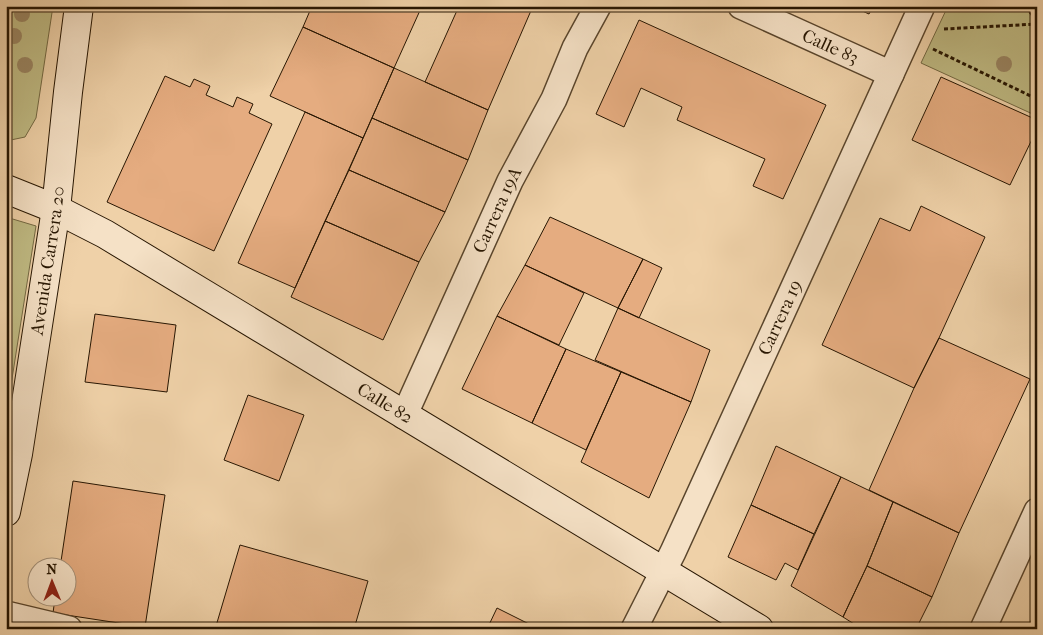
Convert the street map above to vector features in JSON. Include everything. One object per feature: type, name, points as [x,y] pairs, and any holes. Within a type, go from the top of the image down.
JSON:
[{"type":"main road","name":"Avenida Carrera 20","points":[[6,512],[18,454],[56,209],[79,6]]},
{"type":"main road","name":"Calle 82","points":[[6,189],[56,209],[105,234],[759,629]]},
{"type":"street","name":"Carrera 19A","points":[[404,416],[510,181],[554,99],[576,48],[598,6]]},
{"type":"street","name":"Calle 83","points":[[741,6],[891,74]]},
{"type":"street","name":"Carrera 19","points":[[634,629],[663,572],[922,6]]},
{"type":"street","points":[[983,629],[1037,511]]},
{"type":"street","points":[[6,614],[69,629]]},
{"type":"path","points":[[909,34],[1037,23],[1026,6]]},
{"type":"path","points":[[909,34],[1037,99]]},
{"type":"shaded area","points":[[6,6],[53,6],[36,118],[25,137],[6,141]]},
{"type":"shaded area","points":[[948,6],[1037,6],[1037,116],[921,63]]},
{"type":"shaded area","points":[[6,217],[36,226],[6,417]]},
{"type":"building","points":[[312,6],[422,6],[394,68],[303,27]]},
{"type":"building","points":[[459,6],[533,6],[488,110],[425,82]]},
{"type":"building","points":[[851,6],[873,6],[869,14]]},
{"type":"building","points":[[639,20],[826,105],[783,199],[753,186],[765,159],[677,120],[682,107],[641,88],[624,127],[596,114]]},
{"type":"building","points":[[303,27],[394,68],[363,138],[270,96]]},
{"type":"building","points":[[394,68],[488,110],[468,160],[372,118]]},
{"type":"building","points":[[165,76],[190,87],[194,79],[210,86],[206,95],[233,107],[237,97],[253,104],[249,113],[272,124],[214,251],[107,202]]},
{"type":"building","points":[[941,77],[1037,120],[1037,129],[1010,185],[912,140]]},
{"type":"building","points":[[305,112],[363,138],[295,288],[238,263]]},
{"type":"building","points":[[372,118],[468,160],[445,212],[349,170]]},
{"type":"building","points":[[349,170],[445,212],[419,262],[325,221]]},
{"type":"building","points":[[921,206],[985,237],[914,388],[822,345],[880,218],[910,231]]},
{"type":"building","points":[[550,217],[643,259],[618,308],[525,265]]},
{"type":"building","points":[[325,221],[419,262],[383,340],[291,297]]},
{"type":"building","points":[[643,259],[662,268],[639,318],[618,308]]},
{"type":"building","points":[[525,265],[584,293],[559,345],[497,316]]},
{"type":"building","points":[[618,308],[710,350],[691,402],[595,360]]},
{"type":"building","points":[[95,314],[176,325],[167,392],[85,382]]},
{"type":"building","points":[[497,316],[566,349],[532,423],[462,389]]},
{"type":"building","points":[[939,338],[1030,379],[959,533],[869,490],[914,388]]},
{"type":"building","points":[[566,349],[621,372],[586,450],[532,423]]},
{"type":"building","points":[[621,372],[691,402],[649,498],[581,462]]},
{"type":"building","points":[[248,395],[304,415],[279,481],[224,460]]},
{"type":"building","points":[[776,446],[841,477],[814,534],[751,505]]},
{"type":"building","points":[[841,477],[893,502],[867,566],[843,617],[791,586]]},
{"type":"building","points":[[73,481],[165,495],[145,627],[53,613],[54,608],[78,608],[78,558],[61,558]]},
{"type":"building","points":[[893,502],[959,533],[932,597],[867,566]]},
{"type":"building","points":[[751,505],[814,534],[798,570],[785,563],[776,580],[728,557]]},
{"type":"building","points":[[240,545],[368,581],[354,629],[226,629],[216,626]]},
{"type":"building","points":[[867,566],[932,597],[916,629],[862,629],[843,617]]},
{"type":"building","points":[[497,608],[539,629],[487,629]]},
{"type":"building","points":[[1037,608],[1037,626],[1030,623]]},
{"type":"building","points":[[1030,623],[1037,626],[1037,629],[1027,629]]}]
